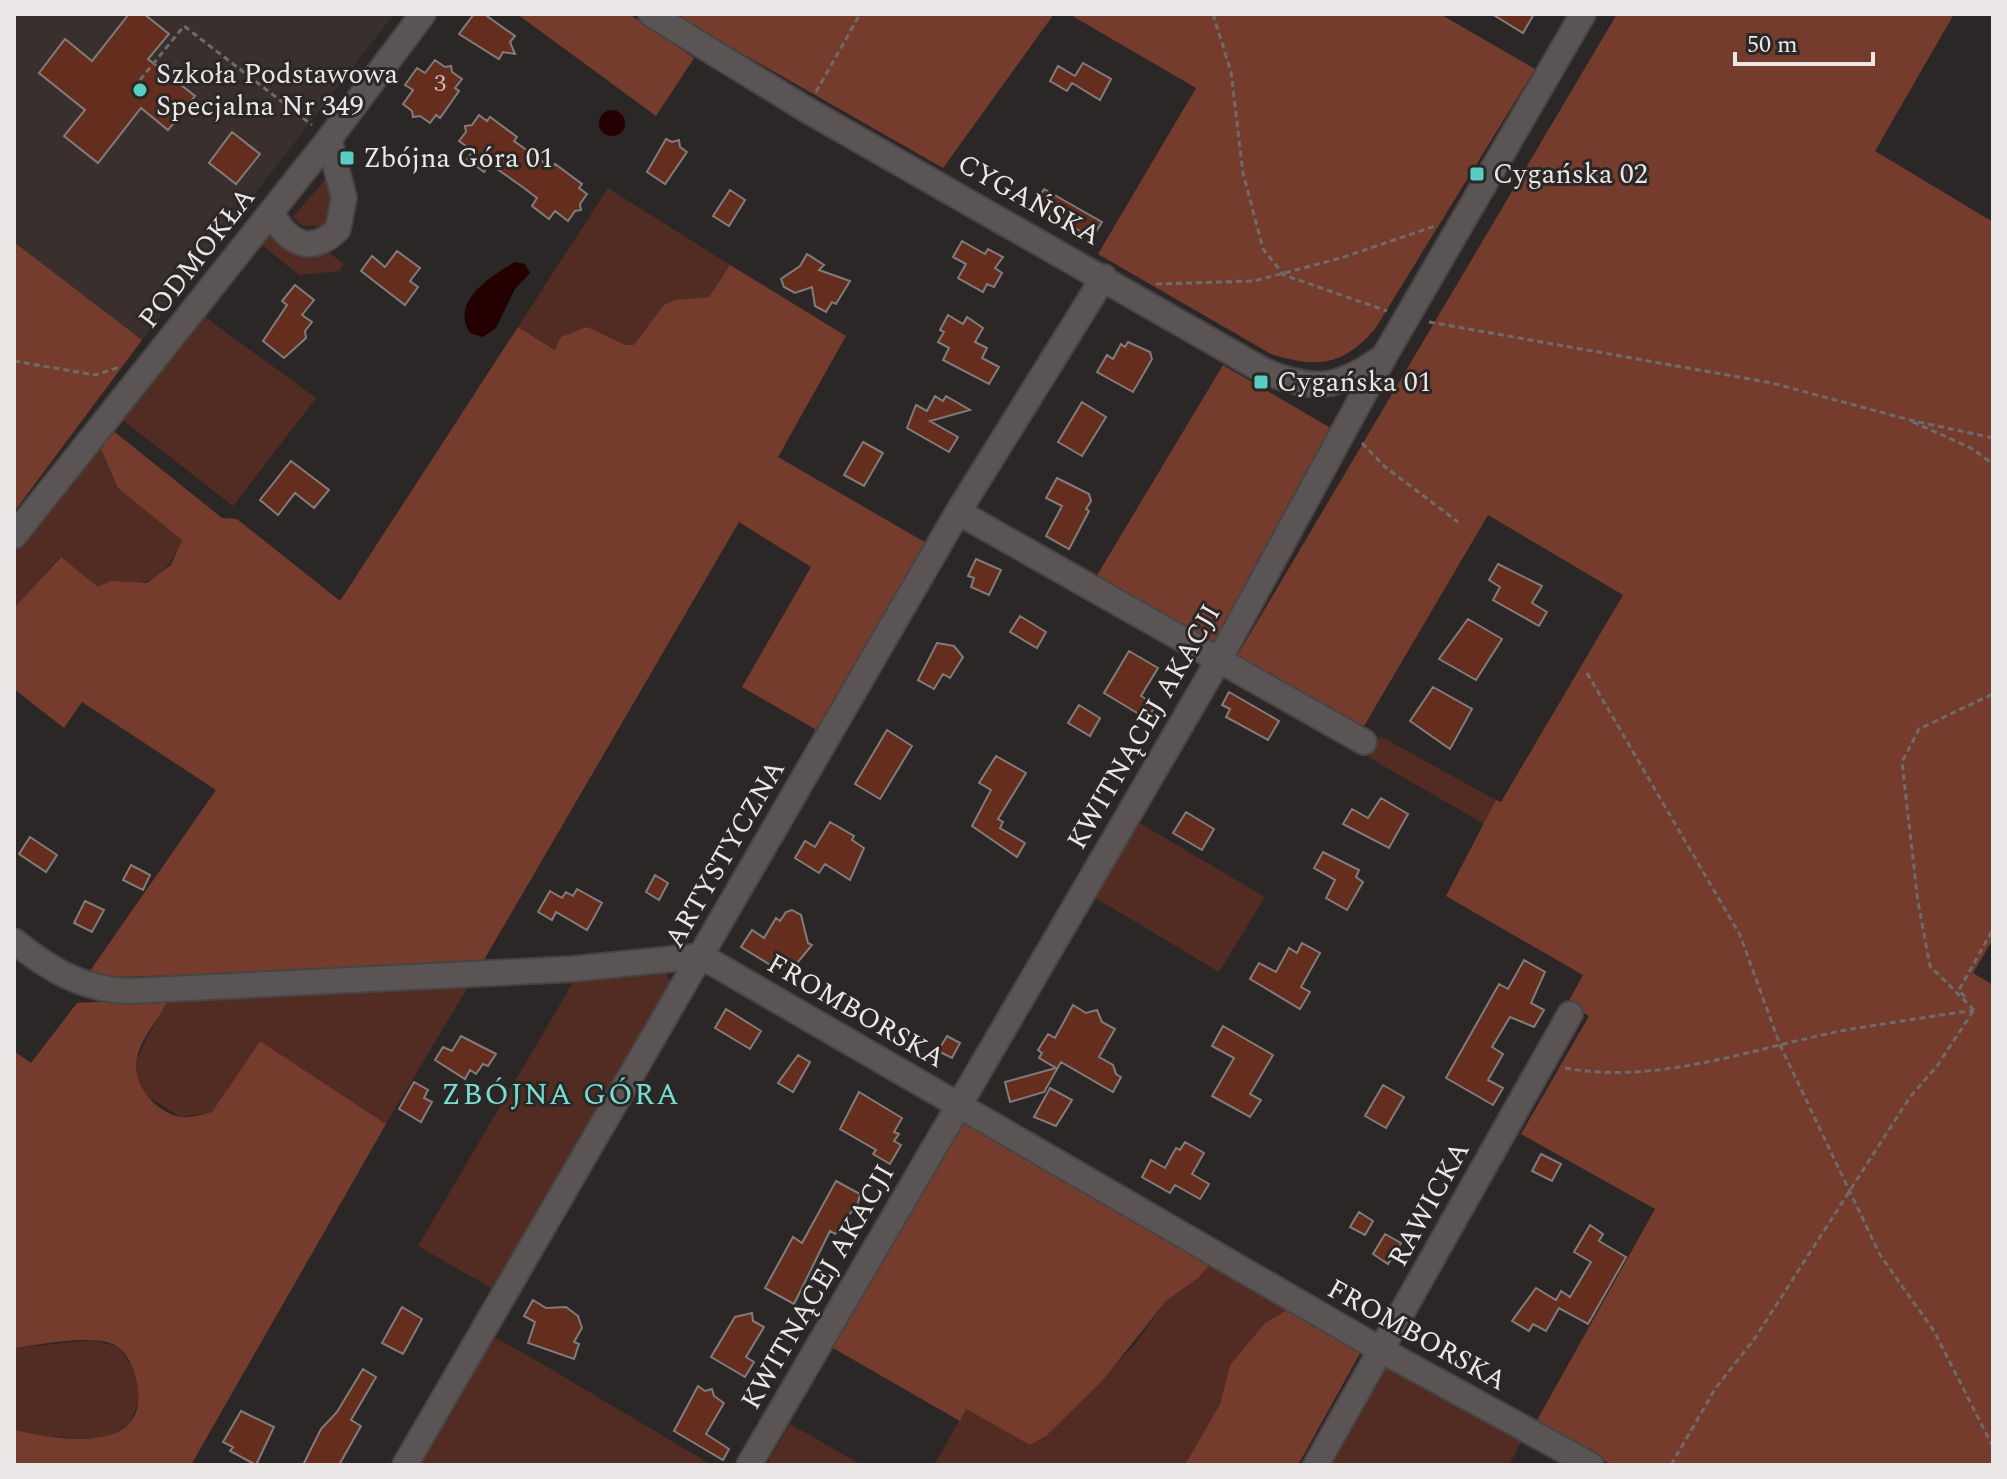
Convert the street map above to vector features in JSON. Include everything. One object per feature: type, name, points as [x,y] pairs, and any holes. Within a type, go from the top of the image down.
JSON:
[{"type":"street","name":"PODMOKŁA","points":[[14,536],[329,139],[423,14]]},
{"type":"street","name":"CYGAŃSKA","points":[[651,14],[807,110],[1264,371],[1296,384],[1327,385],[1354,377],[1385,355]]},
{"type":"street","name":"KWITNĄCEJ AKACJI","points":[[749,1465],[1220,658],[1385,355],[1583,14]]},
{"type":"street","points":[[271,212],[290,239],[301,243],[324,241],[338,229],[344,198],[329,139]]},
{"type":"street","name":"ARTYSTYCZNA","points":[[405,1465],[958,512],[1114,283]]},
{"type":"street","points":[[958,512],[1364,742]]},
{"type":"street","points":[[14,941],[67,978],[99,990],[129,991],[573,969],[701,956]]},
{"type":"street","name":"FROMBORSKA","points":[[701,956],[1381,1350],[1591,1465]]},
{"type":"street","name":"RAWICKA","points":[[1316,1465],[1570,1014]]},
{"type":"path","points":[[807,110],[860,14]]},
{"type":"path","points":[[1213,14],[1231,72],[1243,173],[1263,249],[1284,275],[1407,318],[1772,383],[1910,420],[1993,438]]},
{"type":"path","points":[[140,80],[184,26],[329,139]]},
{"type":"path","points":[[1114,283],[1254,281],[1369,249],[1466,214]]},
{"type":"path","points":[[14,361],[95,375],[121,367]]},
{"type":"path","points":[[1910,420],[1971,448],[1993,464]]},
{"type":"path","points":[[1347,428],[1384,466],[1458,522]]},
{"type":"path","points":[[1587,673],[1740,935],[1780,1045],[1852,1190],[1880,1255],[1934,1331],[1993,1447]]},
{"type":"path","points":[[1974,1010],[1930,966],[1918,902],[1902,762],[1919,729],[1993,694]]},
{"type":"path","points":[[1974,1010],[1959,990],[1993,929]]},
{"type":"path","points":[[1542,1064],[1602,1075],[1665,1070],[1842,1031],[1974,1010]]},
{"type":"path","points":[[1671,1465],[1715,1389],[1755,1338],[1910,1097],[1937,1066],[1974,1010]]},
{"type":"shaded area","points":[[14,14],[394,14],[142,340],[14,242]]},
{"type":"shaded area","points":[[517,14],[629,14],[694,58],[656,116]]},
{"type":"shaded area","points":[[673,14],[1054,14],[943,168]]},
{"type":"shaded area","points":[[1069,14],[1440,14],[1535,69],[1375,329],[1363,342],[1339,357],[1328,361],[1302,361],[1271,354],[1098,254],[1196,88]]},
{"type":"shaded area","points":[[1617,14],[1954,14],[1875,151],[1993,222],[1993,939],[1973,973],[1993,985],[1993,1465],[1612,1465],[1536,1422],[1655,1209],[1521,1134],[1589,1016],[1567,1004],[1583,975],[1446,896],[1496,800],[1501,802],[1623,595],[1488,515],[1364,726],[1237,656]]},
{"type":"shaded area","points":[[612,110],[621,114],[625,123],[621,132],[612,136],[603,132],[599,123],[603,114]]},
{"type":"shaded area","points":[[328,176],[334,207],[326,226],[302,226],[293,217]]},
{"type":"shaded area","points":[[608,188],[730,265],[709,297],[675,307],[634,345],[626,345],[608,336],[556,350],[518,327]]},
{"type":"shaded area","points":[[268,229],[310,255],[327,251],[344,264],[340,271],[299,275],[258,242]]},
{"type":"shaded area","points":[[14,242],[142,340],[14,512]]},
{"type":"shaded area","points":[[515,262],[525,264],[530,273],[515,289],[496,328],[483,337],[470,333],[465,321],[469,300],[476,290]]},
{"type":"shaded area","points":[[730,265],[846,336],[778,457],[928,544],[820,732],[742,687],[811,567],[739,522],[481,965],[85,978],[216,790],[82,702],[64,728],[14,689],[14,608],[61,557],[98,587],[110,581],[147,583],[171,565],[182,540],[118,488],[99,444],[111,429],[222,518],[237,519],[340,601],[518,327],[555,350],[561,337],[587,327],[626,345],[634,345],[664,305],[675,300],[709,297]]},
{"type":"shaded area","points":[[201,314],[316,398],[233,506],[120,418]]},
{"type":"shaded area","points":[[1223,365],[1339,433],[1216,644],[1096,577]]},
{"type":"shaded area","points":[[99,444],[162,524],[182,540],[159,575],[128,585],[98,587],[60,557],[14,608],[14,552]]},
{"type":"shaded area","points":[[1380,736],[1496,800],[1484,824],[1368,757]]},
{"type":"shaded area","points":[[1138,822],[1265,897],[1219,972],[1094,897]]},
{"type":"shaded area","points":[[665,972],[672,985],[493,1289],[418,1246],[575,979]]},
{"type":"shaded area","points":[[469,985],[386,1124],[260,1041],[212,1112],[180,1117],[147,1096],[138,1081],[136,1060],[168,998]]},
{"type":"shaded area","points":[[168,998],[139,1050],[136,1068],[147,1096],[163,1110],[181,1117],[212,1112],[260,1041],[386,1124],[191,1465],[14,1465],[14,1430],[72,1439],[112,1434],[127,1426],[136,1412],[138,1391],[130,1361],[123,1351],[109,1343],[83,1340],[14,1348],[14,1051],[31,1063],[77,1003]]},
{"type":"shaded area","points":[[964,1120],[1212,1262],[1198,1278],[1166,1301],[1102,1381],[1046,1436],[1030,1445],[966,1409],[960,1421],[833,1348]]},
{"type":"shaded area","points":[[1212,1262],[1292,1307],[1265,1323],[1230,1365],[1220,1404],[1185,1465],[934,1465],[966,1409],[1030,1445],[1046,1436],[1135,1344],[1166,1301],[1198,1278]]},
{"type":"shaded area","points":[[1292,1307],[1363,1348],[1298,1465],[1185,1465],[1220,1404],[1230,1365],[1265,1323]]},
{"type":"shaded area","points":[[493,1337],[522,1352],[712,1465],[417,1465]]},
{"type":"shaded area","points":[[94,1340],[118,1347],[137,1373],[139,1400],[130,1424],[104,1439],[44,1436],[14,1430],[14,1348]]},
{"type":"shaded area","points":[[1386,1364],[1522,1440],[1509,1465],[1327,1465]]},
{"type":"shaded area","points":[[790,1424],[862,1465],[766,1465]]},
{"type":"building","name":"Szkoła Podstawowa Specjalna Nr 349","points":[[129,14],[144,14],[169,34],[148,59],[195,96],[168,130],[141,108],[98,163],[64,136],[85,110],[39,73],[65,39],[92,61]]},
{"type":"building","points":[[474,14],[484,14],[515,36],[510,42],[515,54],[503,52],[499,59],[459,34]]},
{"type":"building","points":[[1492,14],[1534,14],[1523,33]]},
{"type":"building","points":[[435,60],[445,67],[451,66],[452,72],[462,79],[455,88],[459,91],[440,118],[436,115],[430,123],[420,116],[413,117],[412,111],[403,104],[413,90],[405,85],[417,68],[425,73]]},
{"type":"building","points":[[1083,63],[1111,79],[1100,100],[1072,83],[1067,91],[1050,81],[1058,66],[1075,76]]},
{"type":"building","points":[[479,115],[487,121],[490,117],[517,137],[514,141],[552,168],[555,164],[582,184],[579,188],[587,194],[580,204],[581,210],[575,211],[568,221],[555,211],[549,219],[532,206],[537,198],[524,188],[490,164],[484,172],[467,159],[473,151],[459,141],[466,132],[465,126],[472,125]]},
{"type":"building","points":[[232,132],[260,154],[236,184],[209,163]]},
{"type":"building","points":[[666,139],[672,142],[679,140],[680,147],[687,152],[665,184],[647,172]]},
{"type":"building","points":[[1044,189],[1102,222],[1092,238],[1035,205]]},
{"type":"building","points":[[730,190],[745,200],[729,226],[713,216]]},
{"type":"building","points":[[962,241],[985,254],[988,249],[1003,257],[995,268],[1002,273],[994,287],[987,284],[983,292],[958,278],[966,264],[953,257]]},
{"type":"building","points":[[397,251],[420,268],[410,281],[418,287],[405,305],[361,271],[372,256],[385,267]]},
{"type":"building","points":[[807,254],[824,265],[819,270],[850,281],[836,304],[832,302],[826,312],[815,306],[812,287],[795,293],[784,287],[781,279],[800,266]]},
{"type":"building","points":[[295,285],[314,300],[302,315],[312,322],[305,331],[306,338],[284,358],[263,341],[287,305],[282,301]]},
{"type":"building","points":[[948,315],[963,324],[967,317],[983,328],[975,342],[987,348],[982,358],[999,367],[989,384],[943,360],[949,348],[938,342]]},
{"type":"building","points":[[1128,342],[1150,352],[1152,359],[1133,392],[1097,372],[1107,355],[1113,359],[1121,344],[1125,347]]},
{"type":"building","points":[[935,396],[943,401],[946,396],[970,410],[930,421],[958,437],[949,452],[907,428],[916,405],[927,411]]},
{"type":"building","points":[[1082,402],[1106,417],[1082,456],[1058,442]]},
{"type":"building","points":[[863,442],[883,453],[864,486],[844,475]]},
{"type":"building","points":[[291,461],[329,490],[314,508],[295,493],[278,515],[260,500]]},
{"type":"building","points":[[1057,478],[1089,494],[1091,501],[1069,549],[1046,536],[1062,506],[1046,498]]},
{"type":"building","points":[[976,559],[1001,570],[989,595],[971,587],[974,578],[968,576]]},
{"type":"building","points":[[1498,564],[1542,586],[1532,603],[1547,612],[1539,626],[1493,600],[1500,587],[1489,580]]},
{"type":"building","points":[[1020,616],[1046,632],[1037,648],[1010,632]]},
{"type":"building","points":[[1468,619],[1502,639],[1476,680],[1439,659]]},
{"type":"building","points":[[937,643],[954,646],[963,657],[950,678],[943,674],[934,689],[918,680]]},
{"type":"building","points":[[1129,651],[1158,668],[1141,696],[1156,705],[1147,719],[1104,693]]},
{"type":"building","points":[[1433,687],[1472,709],[1450,749],[1410,721]]},
{"type":"building","points":[[1229,692],[1279,721],[1268,740],[1226,717],[1230,709],[1222,705]]},
{"type":"building","points":[[1079,705],[1100,718],[1090,736],[1068,723]]},
{"type":"building","points":[[887,730],[912,746],[880,799],[855,784]]},
{"type":"building","points":[[996,756],[1026,773],[998,819],[1003,822],[1000,828],[1025,843],[1017,857],[972,826],[991,790],[979,783]]},
{"type":"building","points":[[1381,798],[1408,814],[1389,848],[1343,824],[1352,809],[1368,818]]},
{"type":"building","points":[[1186,812],[1214,829],[1202,850],[1173,833]]},
{"type":"building","points":[[830,822],[854,836],[852,840],[864,848],[850,880],[825,864],[819,873],[795,858],[805,841],[815,847]]},
{"type":"building","points":[[30,837],[57,855],[46,872],[19,854]]},
{"type":"building","points":[[1323,852],[1359,870],[1356,877],[1363,882],[1347,910],[1326,898],[1335,880],[1314,868]]},
{"type":"building","points":[[131,865],[150,875],[143,890],[123,880]]},
{"type":"building","points":[[655,875],[668,883],[659,900],[646,892]]},
{"type":"building","points":[[577,889],[602,903],[587,930],[556,912],[552,920],[538,912],[550,891],[562,898],[566,892],[573,896]]},
{"type":"building","points":[[85,901],[104,910],[92,932],[74,923]]},
{"type":"building","points":[[792,910],[801,915],[808,943],[812,945],[793,968],[784,962],[780,968],[769,964],[741,947],[752,930],[764,938],[776,918],[780,921],[786,912]]},
{"type":"building","points":[[1302,943],[1320,953],[1301,987],[1310,992],[1300,1009],[1250,979],[1259,963],[1276,972],[1289,948],[1297,953]]},
{"type":"building","points":[[1524,960],[1545,972],[1531,1003],[1544,1010],[1534,1027],[1510,1017],[1492,1047],[1503,1054],[1488,1080],[1503,1088],[1493,1105],[1446,1078],[1499,984],[1508,989]]},
{"type":"building","points":[[1073,1005],[1086,1013],[1097,1010],[1102,1022],[1115,1029],[1099,1057],[1113,1065],[1116,1074],[1121,1077],[1113,1092],[1061,1062],[1044,1092],[1010,1102],[1005,1082],[1056,1068],[1039,1058],[1042,1053],[1038,1050],[1048,1034],[1055,1038]]},
{"type":"building","points":[[726,1009],[761,1031],[750,1049],[715,1028]]},
{"type":"building","points":[[1223,1026],[1273,1055],[1250,1094],[1261,1100],[1250,1117],[1212,1096],[1234,1058],[1212,1046]]},
{"type":"building","points":[[461,1036],[496,1054],[488,1066],[483,1064],[476,1074],[470,1070],[465,1079],[435,1060],[443,1047],[452,1051]]},
{"type":"building","points":[[947,1036],[960,1043],[952,1058],[938,1051]]},
{"type":"building","points":[[798,1055],[810,1062],[793,1092],[778,1083]]},
{"type":"building","points":[[414,1082],[428,1090],[424,1098],[432,1102],[421,1122],[399,1109]]},
{"type":"building","points":[[1383,1085],[1404,1097],[1386,1128],[1365,1116]]},
{"type":"building","points":[[1050,1088],[1072,1100],[1056,1126],[1034,1117]]},
{"type":"building","points":[[859,1092],[902,1118],[894,1132],[899,1134],[894,1141],[901,1145],[890,1164],[873,1154],[876,1150],[840,1129]]},
{"type":"building","points":[[1185,1142],[1204,1153],[1192,1174],[1209,1184],[1200,1199],[1175,1185],[1170,1193],[1142,1177],[1151,1160],[1165,1168],[1176,1148],[1180,1150]]},
{"type":"building","points":[[1541,1154],[1561,1164],[1552,1181],[1532,1171]]},
{"type":"building","points":[[836,1181],[860,1194],[858,1203],[835,1234],[830,1231],[794,1304],[765,1288],[793,1237],[802,1243]]},
{"type":"building","points":[[1359,1212],[1373,1221],[1365,1235],[1350,1227]]},
{"type":"building","points":[[1590,1225],[1603,1234],[1599,1241],[1626,1257],[1588,1324],[1559,1308],[1546,1331],[1533,1324],[1529,1331],[1512,1321],[1536,1288],[1556,1300],[1561,1291],[1570,1297],[1591,1262],[1574,1252]]},
{"type":"building","points":[[1385,1234],[1401,1243],[1388,1264],[1373,1254]]},
{"type":"building","points":[[533,1300],[546,1308],[566,1307],[578,1316],[582,1328],[574,1342],[579,1344],[574,1359],[528,1343],[535,1322],[524,1316]]},
{"type":"building","points":[[402,1307],[422,1319],[403,1354],[382,1343]]},
{"type":"building","points":[[752,1313],[753,1321],[764,1327],[746,1357],[754,1362],[745,1377],[711,1357],[735,1317]]},
{"type":"building","points":[[363,1369],[376,1377],[351,1420],[361,1426],[339,1465],[303,1465],[321,1429],[337,1412]]},
{"type":"building","points":[[698,1386],[705,1391],[712,1389],[714,1396],[724,1403],[706,1434],[729,1449],[723,1460],[674,1431]]},
{"type":"building","points":[[241,1411],[274,1427],[256,1465],[230,1451],[233,1447],[223,1442]]},
{"type":"place","name":"Szkoła Podstawowa Specjalna Nr 349","points":[[140,90]]},
{"type":"place","name":"Zbójna Góra 01","points":[[347,158]]},
{"type":"place","name":"Cygańska 02","points":[[1477,174]]},
{"type":"place","name":"Cygańska 01","points":[[1261,382]]},
{"type":"district","name":"ZBÓJNA GÓRA","points":[[561,1095]]}]
